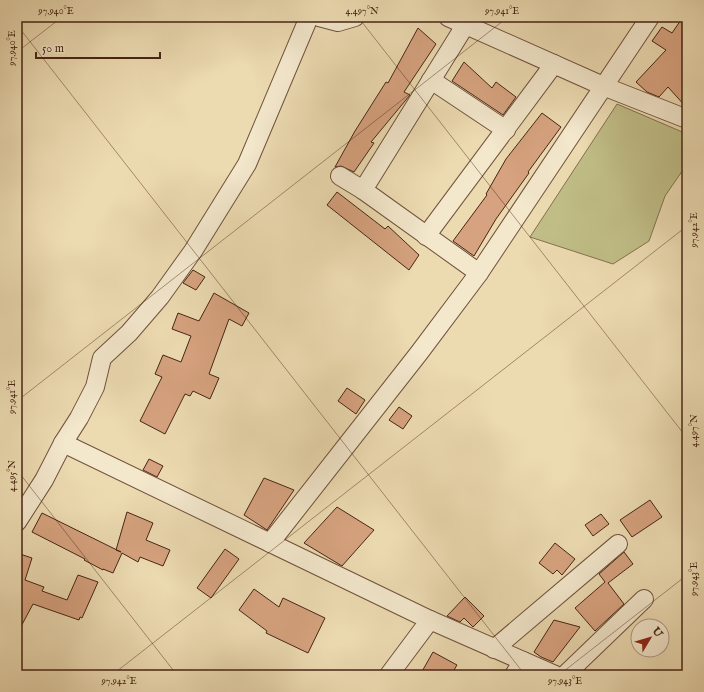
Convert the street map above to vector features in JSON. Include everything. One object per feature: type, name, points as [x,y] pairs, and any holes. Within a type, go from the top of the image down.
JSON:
[{"type":"street","points":[[17,522],[44,480],[62,443],[79,418],[95,387],[102,358],[129,333],[160,297],[193,251],[247,164],[309,17]]},
{"type":"street","points":[[318,17],[338,22],[355,17]]},
{"type":"street","points":[[448,17],[603,86],[687,119]]},
{"type":"street","points":[[270,543],[419,353],[479,273],[650,17]]},
{"type":"street","points":[[363,190],[466,24]]},
{"type":"street","points":[[426,236],[554,64]]},
{"type":"street","points":[[432,80],[506,130]]},
{"type":"street","points":[[340,176],[363,190],[479,273]]},
{"type":"street","points":[[62,443],[430,620],[494,649],[518,668],[555,675]]},
{"type":"street","points":[[494,649],[618,544]]},
{"type":"street","points":[[565,675],[644,600]]},
{"type":"street","points":[[389,675],[430,620]]},
{"type":"shaded area","points":[[617,104],[687,134],[687,164],[665,196],[649,241],[613,264],[530,237]]},
{"type":"building","points":[[683,17],[687,17],[687,108],[668,87],[659,97],[647,92],[636,82],[666,50],[652,41],[662,27],[672,33]]},
{"type":"building","points":[[418,28],[436,44],[404,92],[410,95],[371,142],[374,143],[354,172],[341,166],[335,167],[355,131],[386,82],[388,83]]},
{"type":"building","points":[[464,62],[492,88],[496,82],[516,97],[503,115],[452,81]]},
{"type":"building","points":[[542,113],[561,127],[496,219],[474,256],[453,241],[487,195],[486,194],[506,159]]},
{"type":"building","points":[[337,192],[385,229],[388,226],[419,255],[409,270],[327,205]]},
{"type":"building","points":[[193,270],[205,277],[196,290],[183,283]]},
{"type":"building","points":[[214,293],[249,313],[242,326],[229,319],[209,374],[219,378],[210,399],[193,391],[190,396],[185,394],[165,434],[140,421],[162,377],[155,374],[163,355],[181,362],[191,336],[172,329],[178,313],[199,321]]},
{"type":"building","points":[[347,388],[365,400],[356,414],[338,401]]},
{"type":"building","points":[[399,407],[412,416],[403,429],[389,420]]},
{"type":"building","points":[[149,459],[163,466],[157,477],[143,470]]},
{"type":"building","points":[[264,478],[294,490],[267,530],[244,515]]},
{"type":"building","points":[[650,500],[662,517],[632,537],[620,520]]},
{"type":"building","points":[[337,507],[374,530],[342,566],[304,543]]},
{"type":"building","points":[[127,512],[153,523],[146,540],[170,550],[163,566],[140,557],[138,562],[122,553],[113,573],[103,570],[84,560],[85,559],[32,532],[42,513],[116,550]]},
{"type":"building","points":[[601,514],[609,524],[593,536],[585,525]]},
{"type":"building","points":[[555,543],[575,559],[562,575],[557,570],[553,574],[539,563]]},
{"type":"building","points":[[225,549],[239,559],[211,598],[197,588]]},
{"type":"building","points":[[624,552],[633,564],[608,583],[624,604],[595,631],[575,608],[605,582],[599,574]]},
{"type":"building","points":[[17,553],[32,558],[25,580],[44,587],[42,591],[67,600],[78,575],[98,582],[82,618],[80,617],[79,620],[33,604],[17,634]]},
{"type":"building","points":[[254,589],[279,607],[283,598],[325,618],[308,653],[266,633],[267,631],[239,610]]},
{"type":"building","points":[[465,597],[484,616],[473,627],[464,618],[460,622],[447,616]]},
{"type":"building","points":[[554,620],[580,627],[553,662],[534,652]]},
{"type":"building","points":[[433,652],[457,665],[451,675],[420,675]]}]
